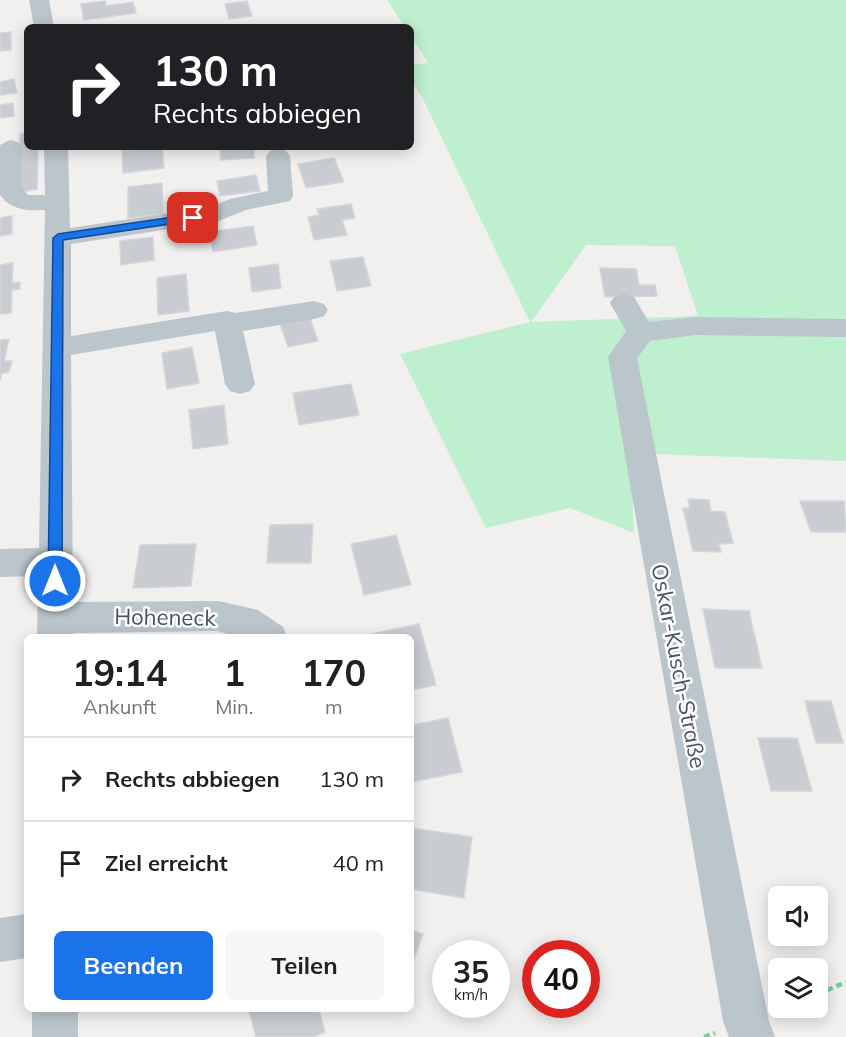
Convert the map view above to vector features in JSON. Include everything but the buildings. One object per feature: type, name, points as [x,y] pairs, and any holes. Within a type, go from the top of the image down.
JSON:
[{"type":"street","points":[[39,0],[43,24]]},
{"type":"street","points":[[10,147],[9,190],[13,197],[26,204],[58,201]]},
{"type":"street","points":[[55,628],[58,238],[56,150]]},
{"type":"street","points":[[58,238],[216,214],[239,204],[281,196],[278,156]]},
{"type":"street","points":[[228,324],[314,310]]},
{"type":"street","name":"Oskar-Kusch-Straße","points":[[752,1037],[744,1010],[622,357],[632,317],[695,326],[846,328]]},
{"type":"street","points":[[57,348],[227,320],[240,384]]},
{"type":"street","points":[[0,563],[55,562]]},
{"type":"street","name":"Hoheneck","points":[[55,628],[218,616],[245,621],[264,634]]},
{"type":"street","points":[[0,940],[24,936]]},
{"type":"street","points":[[55,1012],[55,1037]]},
{"type":"path","points":[[828,989],[846,982]]},
{"type":"green space","points":[[387,0],[846,0],[846,461],[652,454],[631,464],[634,533],[570,508],[486,528],[400,354],[530,322],[423,99],[414,85],[414,65],[428,63],[414,41],[414,24],[403,24]],"holes":[[[586,245],[675,246],[698,316],[531,322]]]},
{"type":"route","points":[[55,581],[58,238],[193,218]]}]
